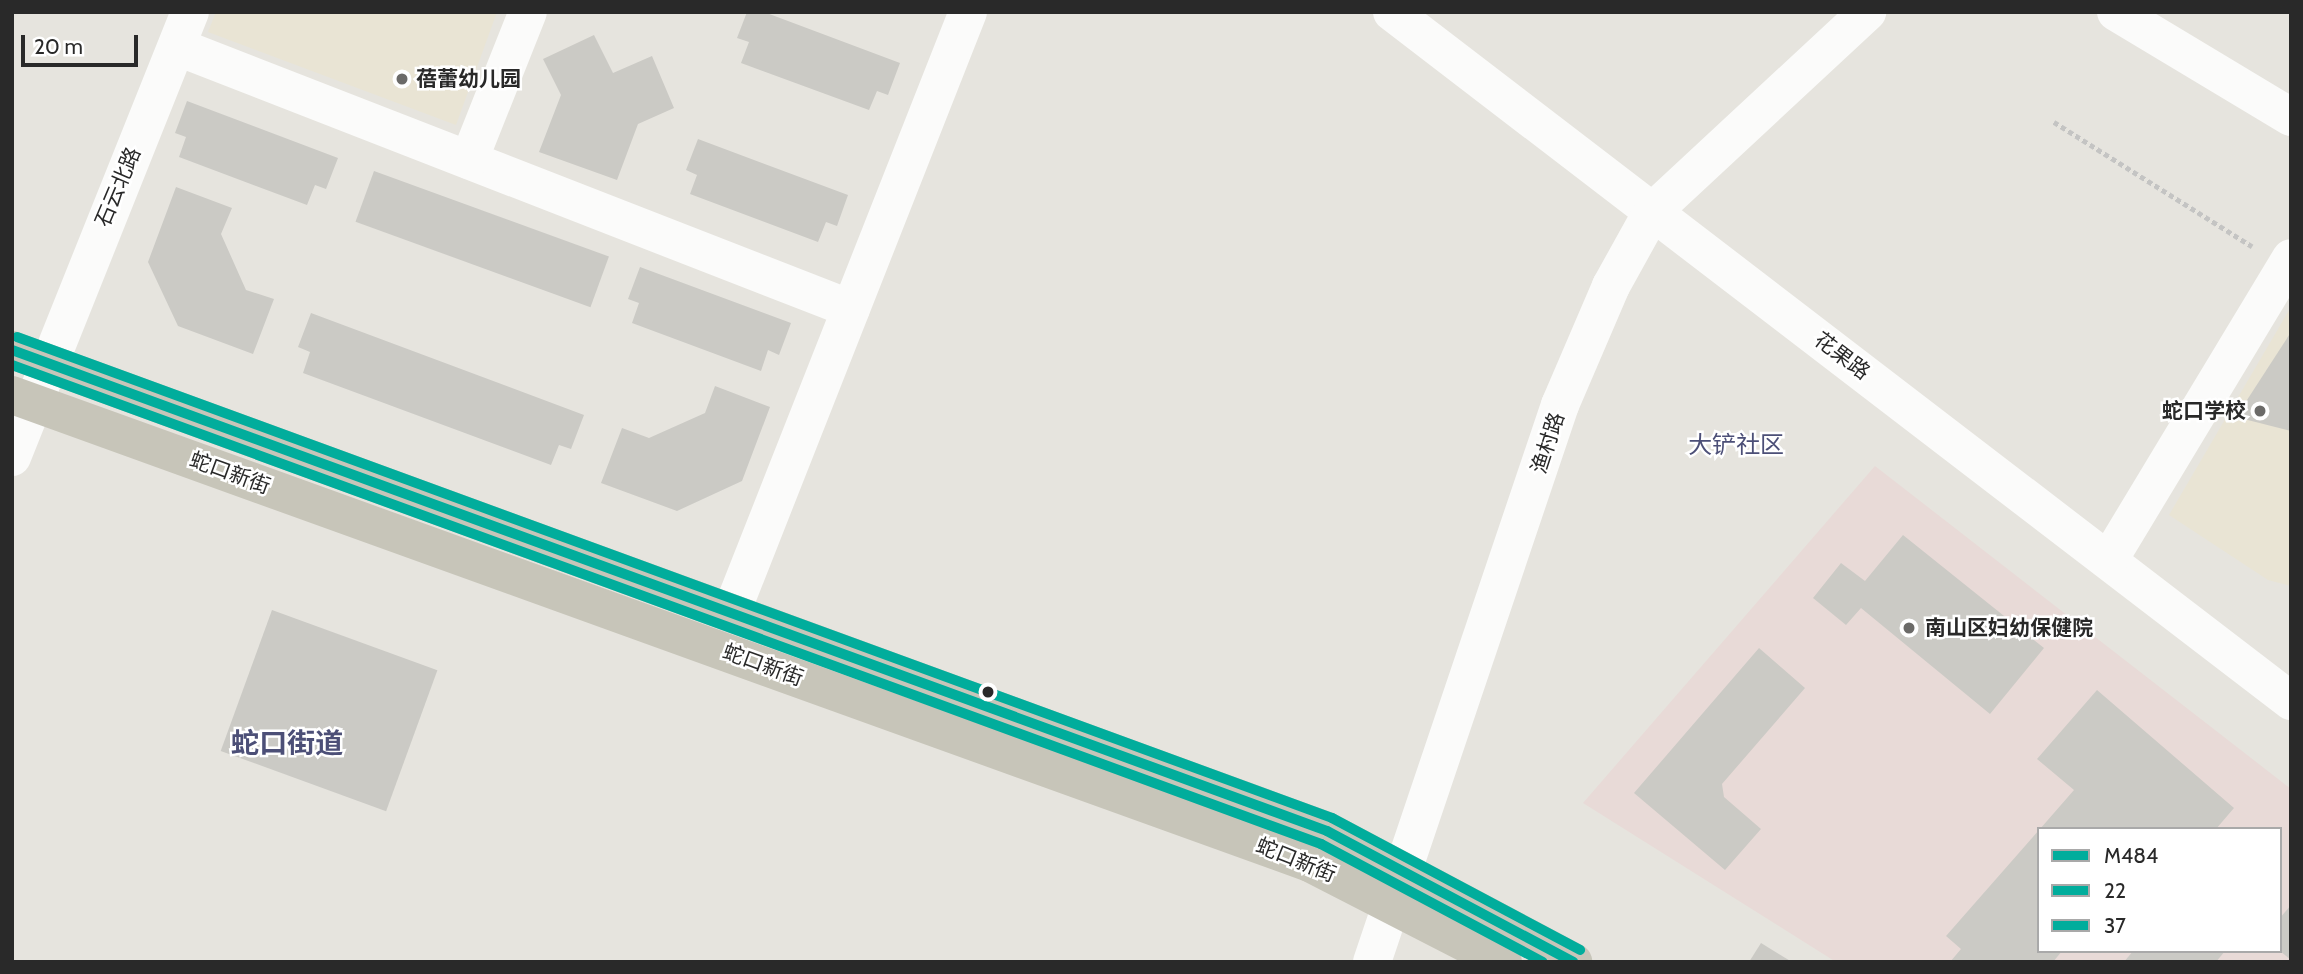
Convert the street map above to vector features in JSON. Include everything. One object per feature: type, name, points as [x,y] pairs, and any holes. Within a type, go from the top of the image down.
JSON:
[{"type":"main road","name":"蛇口新街","points":[[29,356],[1327,831],[1503,962]]},
{"type":"main road","name":"蛇口新街","points":[[22,399],[1310,863],[1399,887],[1573,962]]},
{"type":"street","points":[[468,160],[528,12]]},
{"type":"street","points":[[731,613],[968,12]]},
{"type":"street","name":"花果路","points":[[1392,12],[2110,558],[2291,701]]},
{"type":"street","name":"渔村路","points":[[1372,962],[1560,405],[1611,286],[1652,212],[1867,12]]},
{"type":"street","points":[[2116,12],[2291,117]]},
{"type":"street","points":[[184,30],[468,160],[851,309]]},
{"type":"street","name":"石云北路","points":[[12,457],[29,356],[184,30]]},
{"type":"street","points":[[2110,558],[2288,262]]},
{"type":"path","points":[[2054,122],[2288,262]]},
{"type":"shaded area","name":"蓓蕾幼儿园","points":[[216,12],[497,12],[456,125],[208,32]]},
{"type":"shaded area","name":"蛇口学校","points":[[2291,307],[2291,586],[2268,580],[2169,515]]},
{"type":"shaded area","name":"南山区妇幼保健院","points":[[1875,466],[2291,789],[2291,962],[1836,962],[1583,803]]},
{"type":"building","points":[[747,12],[764,12],[900,63],[888,95],[877,91],[869,110],[741,63],[749,42],[737,38]]},
{"type":"building","points":[[594,35],[613,73],[652,56],[674,108],[638,124],[617,180],[539,152],[561,95],[543,59]]},
{"type":"building","points":[[187,101],[338,158],[326,189],[315,185],[307,205],[179,157],[186,137],[175,133]]},
{"type":"building","points":[[698,139],[848,195],[837,226],[826,222],[818,242],[690,194],[697,175],[686,170]]},
{"type":"building","points":[[374,171],[609,257],[590,307],[356,222]]},
{"type":"building","points":[[176,187],[232,208],[221,234],[246,290],[274,299],[253,354],[178,326],[148,262]]},
{"type":"building","points":[[640,267],[791,323],[779,355],[768,350],[761,371],[632,323],[639,303],[628,299]]},
{"type":"building","points":[[311,313],[584,415],[571,449],[559,445],[551,465],[303,373],[310,352],[298,347]]},
{"type":"building","points":[[2291,332],[2291,431],[2236,417]]},
{"type":"building","points":[[715,386],[770,407],[742,481],[677,511],[601,483],[622,428],[649,438],[705,413]]},
{"type":"building","points":[[1903,535],[2044,648],[1990,714],[1861,608],[1846,625],[1813,598],[1841,563],[1865,581]]},
{"type":"building","points":[[272,610],[437,670],[386,811],[221,751]]},
{"type":"building","points":[[1759,648],[1805,688],[1722,784],[1724,797],[1761,829],[1725,870],[1634,793]]},
{"type":"building","points":[[2097,690],[2234,808],[2218,827],[2042,827],[2074,790],[2037,759]]},
{"type":"building","points":[[2037,832],[2037,953],[2060,953],[2053,962],[1950,962],[1961,949],[1946,936]]},
{"type":"building","points":[[2291,905],[2291,960],[2282,953],[2282,916]]},
{"type":"building","points":[[1761,943],[1792,962],[1749,962]]},
{"type":"building","points":[[2131,953],[2223,953],[2216,962],[2124,962]]},
{"type":"transit line","name":"37","points":[[17,337],[1332,818],[1580,950]]},
{"type":"transit line","name":"M484","points":[[12,350],[1327,831],[1573,962]]},
{"type":"transit line","name":"22","points":[[12,365],[1321,844],[1543,962]]},
{"type":"place","name":"蓓蕾幼儿园","points":[[402,79]]},
{"type":"place","name":"蛇口学校","points":[[2260,411]]},
{"type":"place","name":"南山区妇幼保健院","points":[[1909,628]]},
{"type":"district","name":"大铲社区","points":[[1736,445]]},
{"type":"district","name":"蛇口街道","points":[[287,743]]}]
